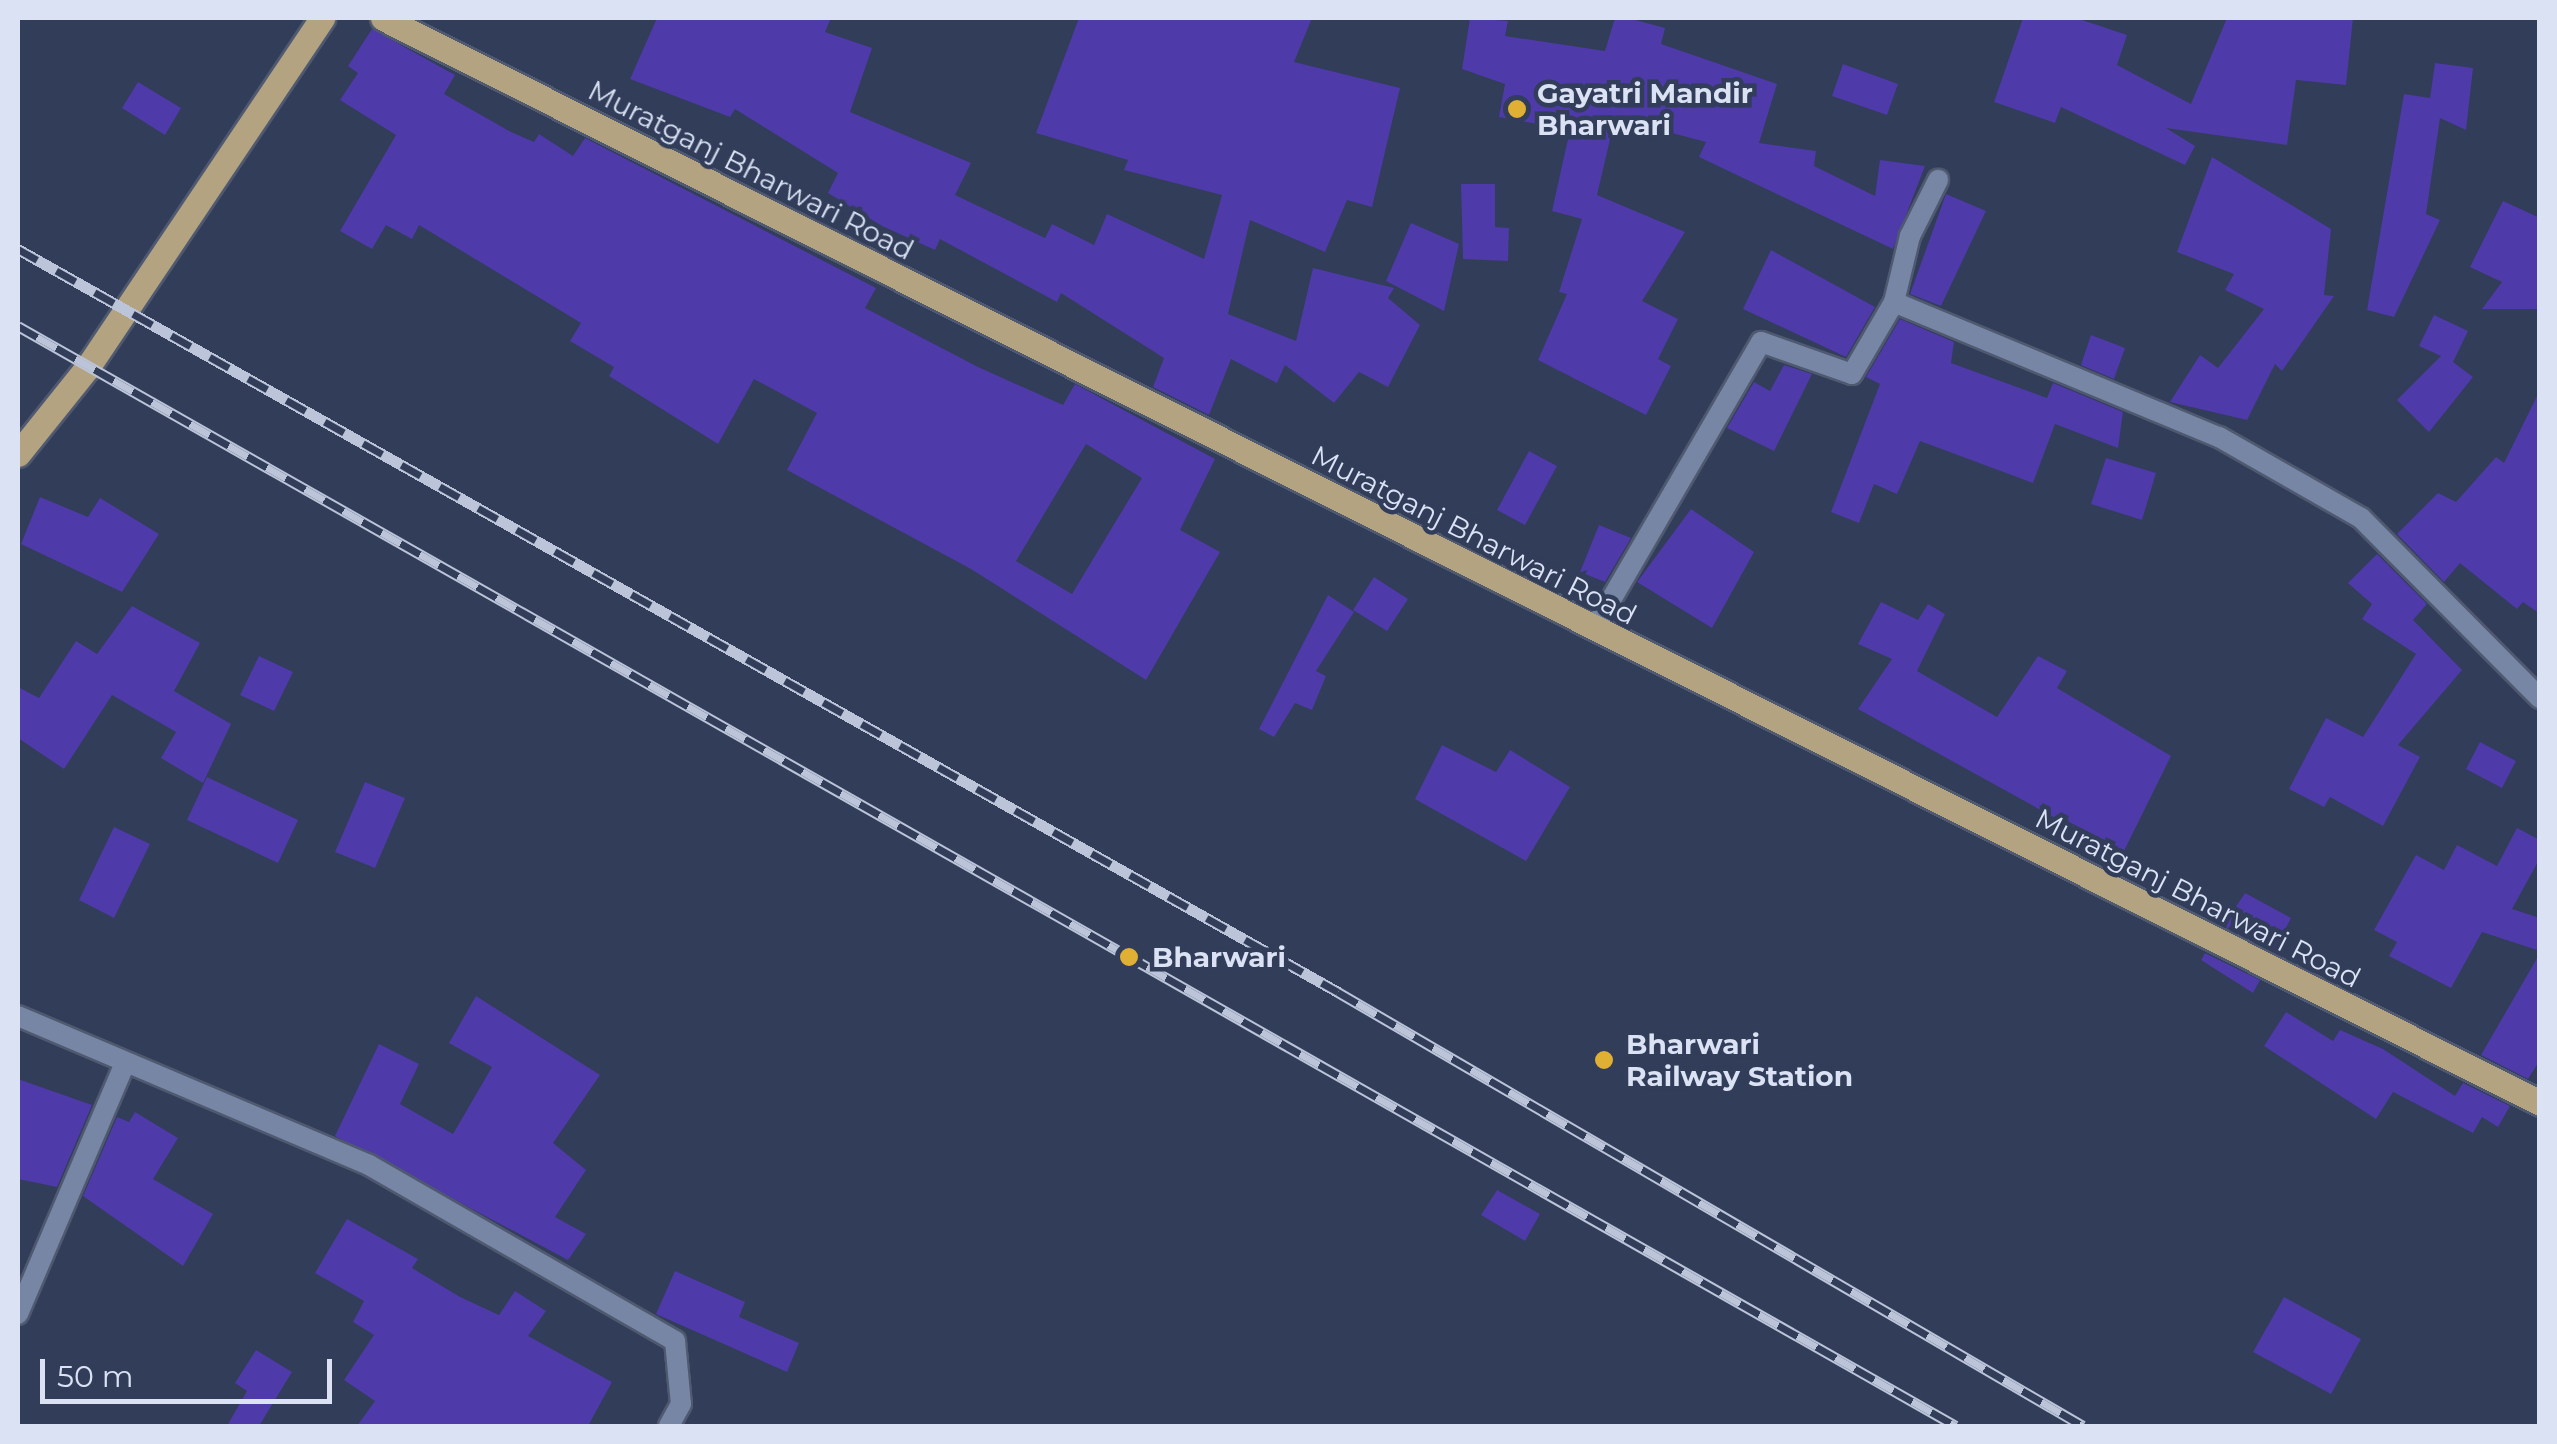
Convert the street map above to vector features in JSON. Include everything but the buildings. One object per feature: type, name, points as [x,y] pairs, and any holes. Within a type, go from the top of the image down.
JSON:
[{"type":"main road","points":[[20,453],[322,18]]},
{"type":"main road","name":"Muratganj Bharwari Road","points":[[383,18],[2540,1103]]},
{"type":"street","points":[[1594,629],[1761,342],[1852,374],[1894,302],[1910,236],[1938,180]]},
{"type":"street","points":[[1894,302],[2219,437],[2361,518],[2540,698]]},
{"type":"street","points":[[18,1016],[123,1068],[369,1165],[675,1341],[681,1404],[668,1426]]},
{"type":"street","points":[[18,1314],[123,1068]]},
{"type":"railway","points":[[18,249],[1338,992],[2083,1426]]},
{"type":"railway","points":[[18,326],[1956,1426]]},
{"type":"place","name":"Gayatri Mandir Bharwari","points":[[1517,109]]},
{"type":"place","name":"Bharwari","points":[[1129,957]]},
{"type":"place","name":"Bharwari Railway Station","points":[[1604,1060]]}]
